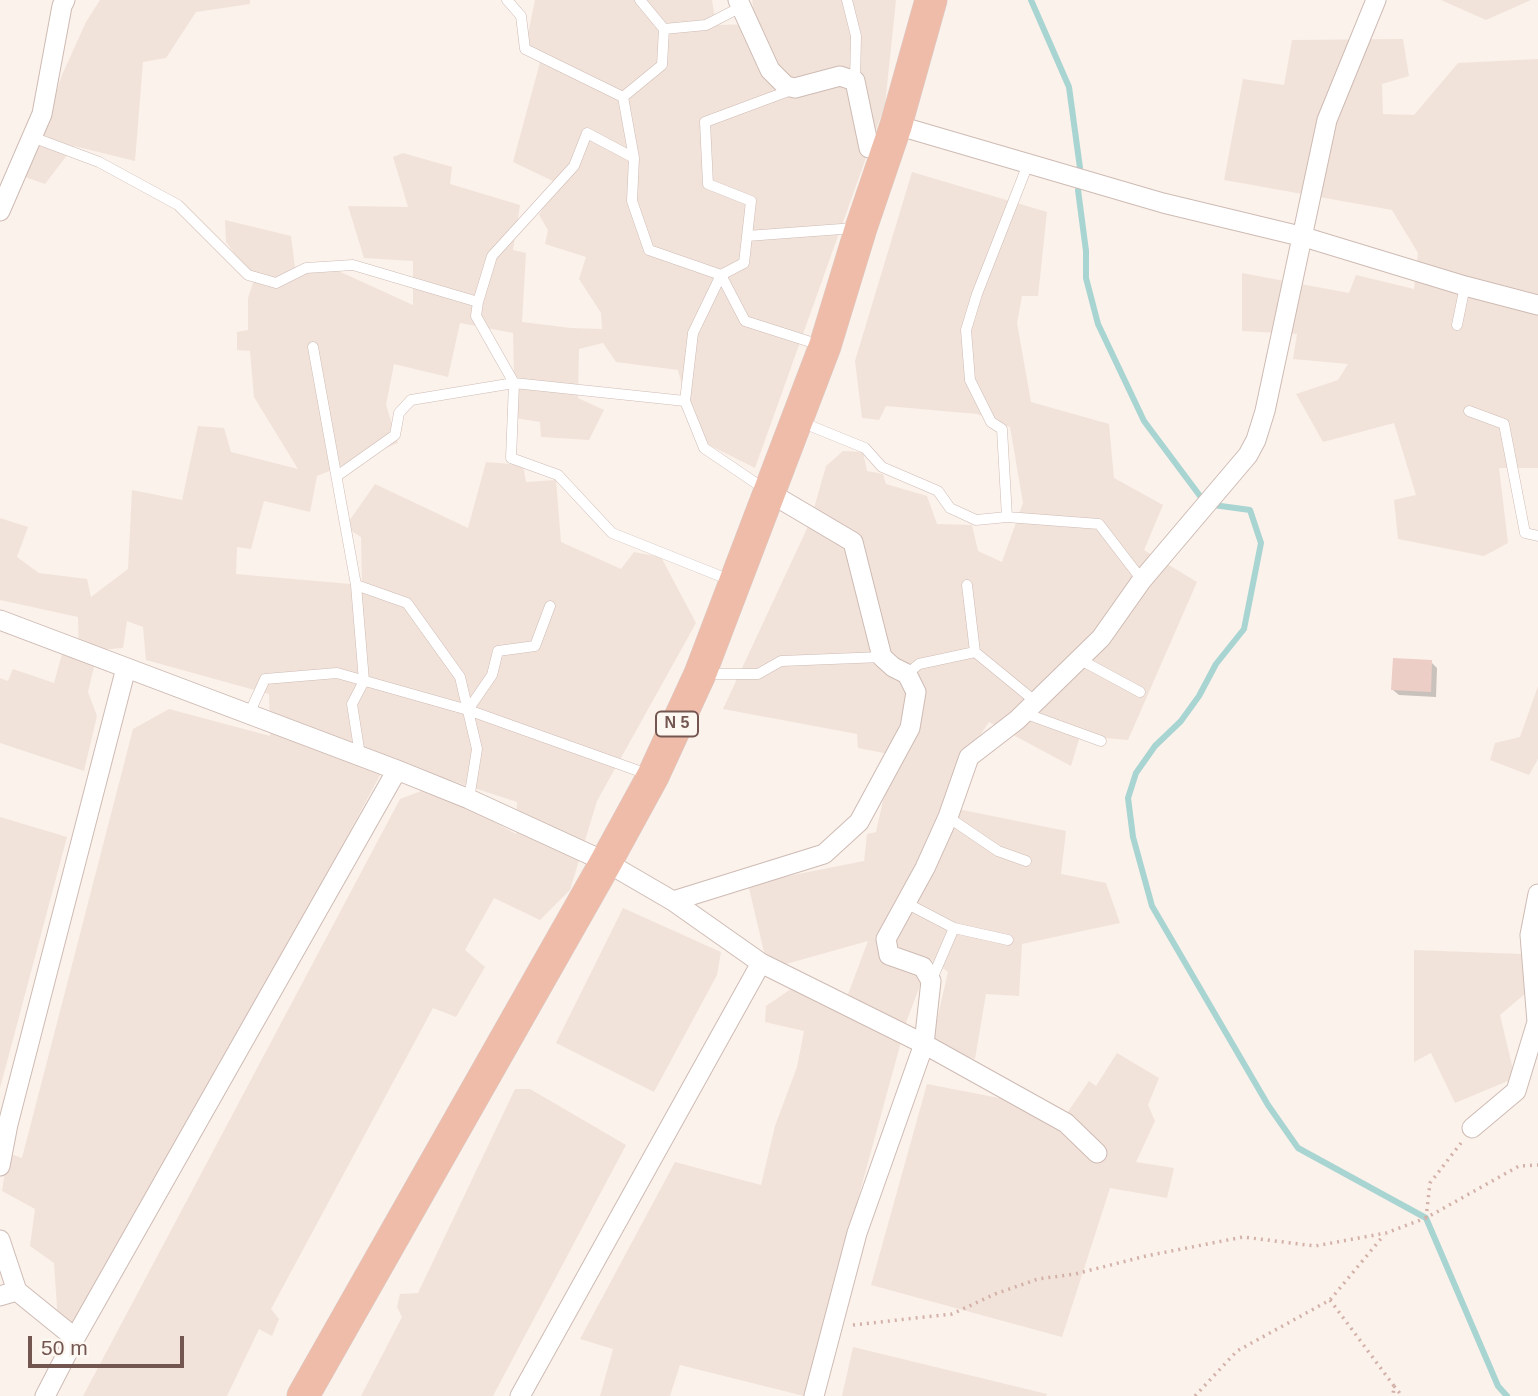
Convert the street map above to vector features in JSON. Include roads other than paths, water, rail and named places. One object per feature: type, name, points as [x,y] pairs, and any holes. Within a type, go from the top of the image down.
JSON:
[{"type":"highway","name":"N 5","points":[[303,1396],[606,862],[653,776],[700,674],[825,346],[892,137],[931,0]]},
{"type":"street","points":[[0,211],[42,114],[65,0]]},
{"type":"street","points":[[814,1396],[857,1233],[924,1044],[931,981],[923,968],[889,955],[886,939],[925,868],[948,817],[969,757],[1030,707],[1101,638],[1142,580],[1248,455],[1256,440],[1304,237],[1327,120],[1377,0]]},
{"type":"street","points":[[740,3],[770,70],[786,86],[795,88],[840,76],[855,81],[869,148],[892,137],[1028,164],[1163,203],[1304,237],[1465,286],[1538,305]]},
{"type":"street","points":[[673,901],[824,854],[859,822],[910,728],[916,692],[907,674],[882,657],[853,542],[770,493]]},
{"type":"street","points":[[0,620],[397,770],[606,862],[673,901],[761,963],[924,1044],[1066,1123],[1097,1153]]},
{"type":"street","points":[[0,1166],[4,1123],[126,668]]},
{"type":"street","points":[[44,1396],[397,770]]},
{"type":"street","points":[[1538,894],[1530,935],[1538,1028]]},
{"type":"street","points":[[520,1396],[761,963]]},
{"type":"street","points":[[1472,1128],[1516,1091],[1537,1022]]},
{"type":"street","points":[[0,1240],[9,1293],[75,1338]]},
{"type":"lane","points":[[507,0],[521,16],[524,49],[623,97]]},
{"type":"lane","points":[[623,97],[662,65],[664,29],[640,0]]},
{"type":"lane","points":[[847,0],[856,36],[855,81]]},
{"type":"lane","points":[[664,29],[706,25],[740,3]]},
{"type":"lane","points":[[770,493],[704,448],[685,401],[693,333],[721,275],[744,263],[751,201],[708,184],[705,122],[795,88]]},
{"type":"lane","points":[[623,97],[634,158],[632,201],[649,250],[721,275],[746,321],[825,346]]},
{"type":"lane","points":[[634,158],[587,132],[574,166],[492,256],[476,316],[514,383],[511,458],[558,475],[612,533],[734,581]]},
{"type":"lane","points":[[32,137],[99,162],[178,205],[248,275],[276,284],[306,268],[354,265],[478,302]]},
{"type":"lane","points":[[1007,517],[1002,429],[992,422],[970,380],[967,330],[977,294],[1028,164]]},
{"type":"lane","points":[[747,236],[861,228]]},
{"type":"lane","points":[[1457,325],[1465,286]]},
{"type":"lane","points":[[313,346],[356,585],[364,681],[352,704],[360,756]]},
{"type":"lane","points":[[337,476],[395,435],[399,413],[411,400],[514,383],[685,401]]},
{"type":"lane","points":[[1469,411],[1504,424],[1525,533],[1538,536]]},
{"type":"lane","points":[[797,421],[865,448],[882,467],[938,491],[950,508],[976,520],[1007,517],[1099,524],[1142,580]]},
{"type":"lane","points":[[356,585],[407,603],[460,677],[477,749],[468,799]]},
{"type":"lane","points":[[967,585],[975,652],[1030,707],[1101,741]]},
{"type":"lane","points":[[468,710],[492,675],[498,651],[535,646],[550,606]]},
{"type":"lane","points":[[907,674],[919,664],[975,652]]},
{"type":"lane","points":[[700,674],[758,674],[781,661],[882,657]]},
{"type":"lane","points":[[1079,659],[1140,692]]},
{"type":"lane","points":[[249,714],[265,679],[337,673],[468,710],[653,776]]},
{"type":"lane","points":[[948,817],[998,851],[1026,861]]},
{"type":"lane","points":[[906,903],[954,928],[1008,940]]},
{"type":"lane","points":[[931,981],[954,928]]},
{"type":"waterway","points":[[1031,0],[1069,87],[1080,168]]},
{"type":"waterway","points":[[1078,190],[1086,251],[1086,278],[1098,324],[1144,421],[1206,504],[1250,510],[1261,543],[1244,629],[1216,664],[1199,696],[1181,721],[1155,746],[1136,773],[1128,798],[1133,837],[1152,906],[1268,1105],[1298,1148],[1426,1218],[1498,1386],[1507,1396]]}]
